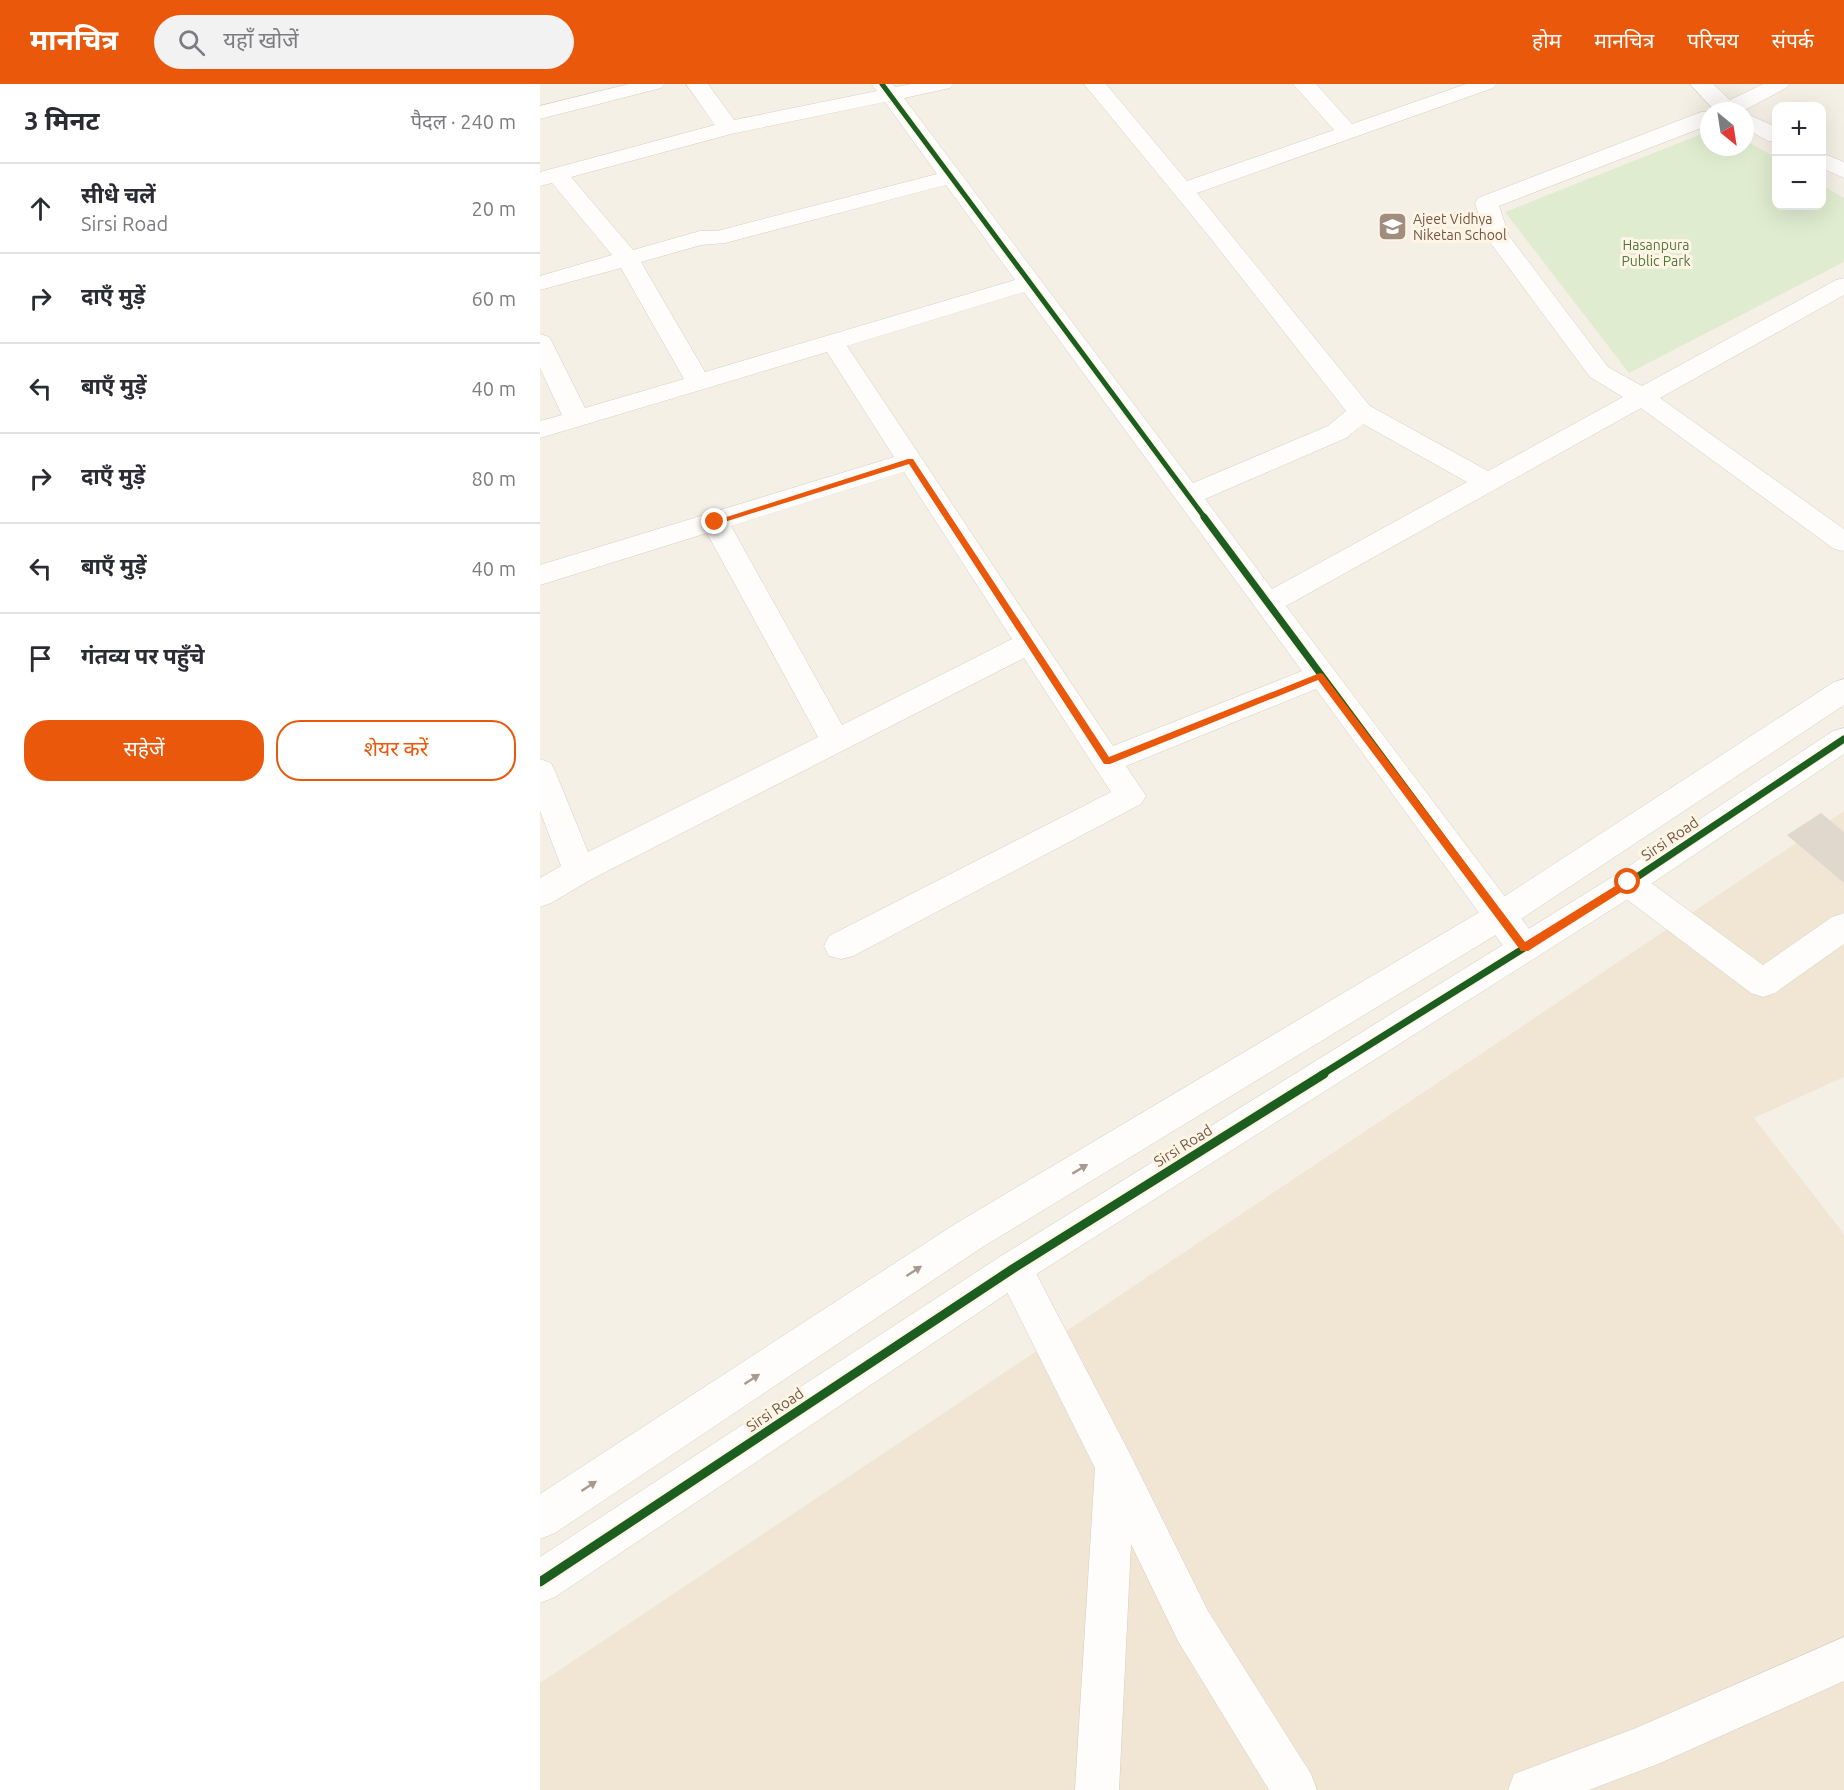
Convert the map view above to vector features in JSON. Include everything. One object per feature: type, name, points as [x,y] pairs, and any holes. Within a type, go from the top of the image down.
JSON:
[{"type":"street","points":[[540,113],[654,84]]},
{"type":"street","points":[[697,84],[728,128]]},
{"type":"street","points":[[699,383],[628,259],[548,177],[728,128],[886,89],[943,84]]},
{"type":"street","points":[[1095,84],[1184,190],[1361,412],[1488,482]]},
{"type":"street","points":[[1304,84],[1348,132]]},
{"type":"street","points":[[1184,190],[1486,84]]},
{"type":"street","points":[[1701,84],[1719,102]]},
{"type":"street","points":[[1745,102],[1779,84]]},
{"type":"street","points":[[886,89],[1524,948]]},
{"type":"street","points":[[1700,120],[1486,202],[1498,237],[1599,372],[1642,397],[1844,542]]},
{"type":"street","points":[[1754,124],[1772,134]]},
{"type":"street","points":[[1826,162],[1844,171]]},
{"type":"street","points":[[540,283],[700,238],[717,238],[952,177]]},
{"type":"street","points":[[540,430],[1030,283]]},
{"type":"street","points":[[1268,604],[1844,285]]},
{"type":"street","points":[[540,342],[577,419]]},
{"type":"street","points":[[833,343],[1130,796],[841,946]]},
{"type":"street","points":[[1187,496],[1337,432],[1361,412]]},
{"type":"street","points":[[540,575],[910,461]]},
{"type":"street","points":[[715,522],[836,742]]},
{"type":"street","points":[[540,894],[579,871],[1029,643]]},
{"type":"street","points":[[1107,761],[1320,676]]},
{"type":"street","name":"Sirsi Road","points":[[540,1518],[968,1236],[1500,916],[1844,690]]},
{"type":"street","name":"Sirsi Road","points":[[540,1582],[1014,1268],[1628,882],[1844,739]]},
{"type":"street","points":[[540,772],[579,871]]},
{"type":"street","points":[[1628,882],[1763,983],[1844,926]]},
{"type":"street","points":[[1014,1268],[1193,1626],[1295,1790]]},
{"type":"street","points":[[1097,1790],[1115,1466]]},
{"type":"street","points":[[1530,1790],[1642,1748],[1844,1659]]},
{"type":"shaded area","points":[[1844,811],[1844,1077],[1754,1118],[1844,1234],[1844,1790],[540,1790],[540,1683]]},
{"type":"green space","name":"Hasanpura Public Park","points":[[1700,135],[1700,156],[1754,156],[1754,145],[1772,156],[1772,210],[1826,210],[1826,187],[1844,198],[1844,262],[1629,373],[1505,212]]},
{"type":"building","points":[[1821,813],[1844,832],[1844,883],[1787,835]]},
{"type":"cycle path","points":[[882,84],[1524,948]]},
{"type":"cycle path","points":[[540,1582],[1014,1268],[1628,883],[1844,739]]},
{"type":"place","name":"Ajeet Vidhya Niketan School","points":[[1392,227]]},
{"type":"route","points":[[715,522],[910,461],[1107,761],[1320,676],[1524,948],[1628,882]]}]
